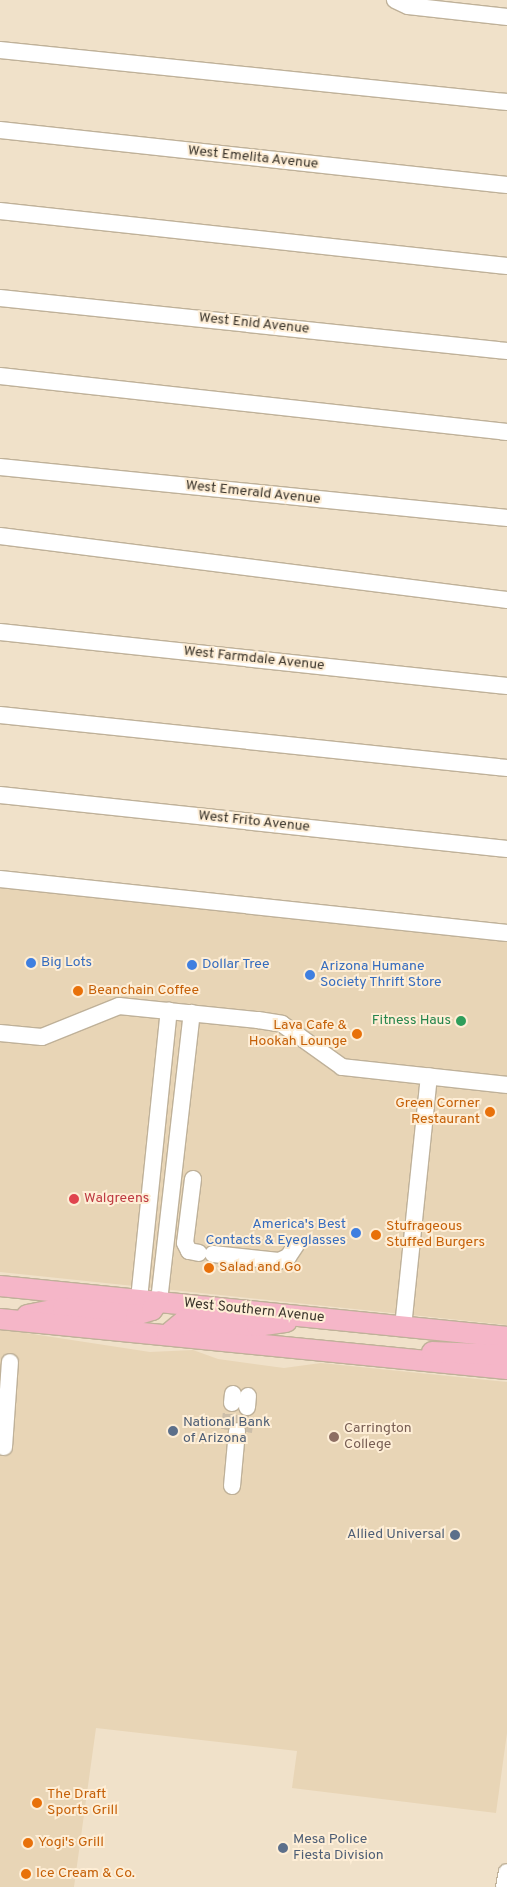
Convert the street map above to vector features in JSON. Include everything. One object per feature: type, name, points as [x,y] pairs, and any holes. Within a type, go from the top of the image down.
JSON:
[{"type":"main road","name":"West Southern Avenue","points":[[0,1286],[507,1338]]},
{"type":"main road","points":[[2,1319],[63,1308],[136,1315],[152,1310],[149,1300]]},
{"type":"main road","points":[[168,1335],[185,1320],[257,1326],[324,1318]]},
{"type":"main road","points":[[2,1319],[507,1369]]},
{"type":"main road","points":[[408,1360],[448,1350],[507,1354]]},
{"type":"street","points":[[395,0],[408,6],[507,17]]},
{"type":"street","points":[[0,50],[507,102]]},
{"type":"street","name":"West Emelita Avenue","points":[[0,130],[507,185]]},
{"type":"street","points":[[0,211],[507,266]]},
{"type":"street","name":"West Enid Avenue","points":[[0,298],[507,351]]},
{"type":"street","points":[[0,376],[507,432]]},
{"type":"street","name":"West Emerald Avenue","points":[[0,467],[507,518]]},
{"type":"street","points":[[0,536],[507,600]]},
{"type":"street","name":"West Farmdale Avenue","points":[[0,632],[507,686]]},
{"type":"street","points":[[0,715],[507,768]]},
{"type":"street","name":"West Frito Avenue","points":[[0,795],[507,849]]},
{"type":"street","points":[[0,879],[507,933]]},
{"type":"street","points":[[0,1033],[42,1037],[119,1006],[169,1011],[282,1024],[342,1067],[507,1085]]},
{"type":"street","points":[[149,1300],[169,1011]]},
{"type":"street","points":[[149,1300],[192,1014]]},
{"type":"street","points":[[403,1327],[429,1076]]},
{"type":"street","points":[[193,1179],[185,1243],[189,1251],[279,1261],[288,1257],[296,1245]]},
{"type":"street","points":[[4,1447],[10,1362]]},
{"type":"street","points":[[232,1486],[237,1431]]},
{"type":"street","points":[[504,1887],[507,1872]]},
{"type":"shaded area","points":[[0,883],[507,938],[507,1325],[0,1272]]},
{"type":"shaded area","points":[[0,1329],[150,1352],[193,1350],[218,1359],[284,1368],[321,1363],[507,1382],[507,1733],[496,1813],[292,1788],[297,1751],[96,1728],[74,1887],[0,1887]]},
{"type":"tunnel","points":[[229,1430],[232,1403]]},
{"type":"tunnel","points":[[244,1432],[247,1407]]},
{"type":"place","name":"Big Lots","points":[[31,963]]},
{"type":"place","name":"Dollar Tree","points":[[192,965]]},
{"type":"place","name":"Arizona Humane Society Thrift Store","points":[[310,975]]},
{"type":"place","name":"Beanchain Coffee","points":[[78,991]]},
{"type":"place","name":"Fitness Haus","points":[[461,1021]]},
{"type":"place","name":"Lava Cafe & Hookah Lounge","points":[[357,1034]]},
{"type":"place","name":"Green Corner Restaurant","points":[[490,1112]]},
{"type":"place","name":"Walgreens","points":[[74,1199]]},
{"type":"place","name":"America's Best Contacts & Eyeglasses","points":[[356,1233]]},
{"type":"place","name":"Stufrageous Stuffed Burgers","points":[[376,1235]]},
{"type":"place","name":"Salad and Go","points":[[209,1268]]},
{"type":"place","name":"National Bank of Arizona","points":[[173,1431]]},
{"type":"place","name":"Carrington College","points":[[334,1437]]},
{"type":"place","name":"Allied Universal","points":[[455,1535]]},
{"type":"place","name":"The Draft Sports Grill","points":[[37,1803]]},
{"type":"place","name":"Yogi's Grill","points":[[28,1843]]},
{"type":"place","name":"Mesa Police Fiesta Division","points":[[283,1848]]},
{"type":"place","name":"Ice Cream & Co.","points":[[26,1874]]}]
